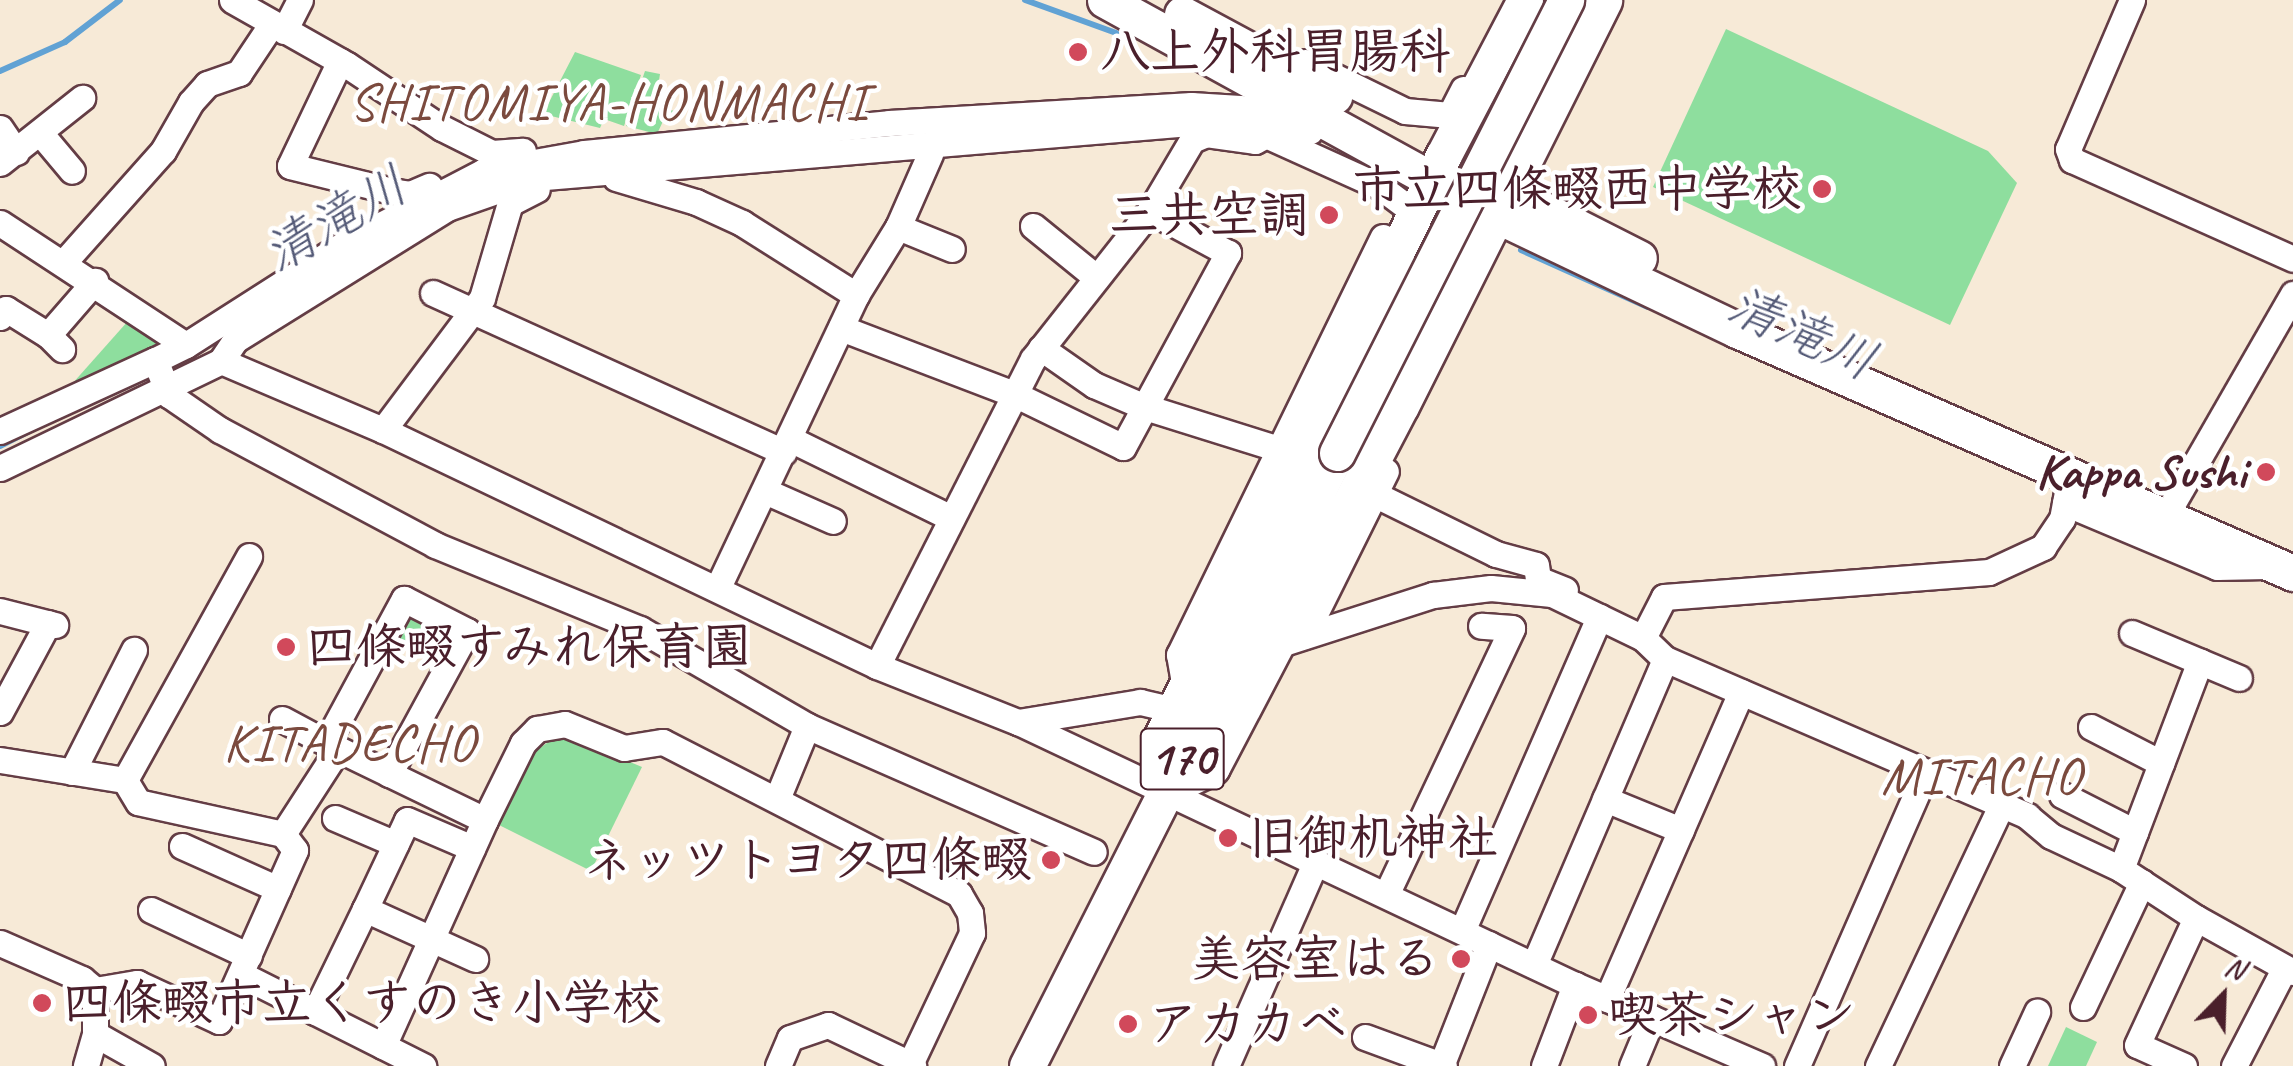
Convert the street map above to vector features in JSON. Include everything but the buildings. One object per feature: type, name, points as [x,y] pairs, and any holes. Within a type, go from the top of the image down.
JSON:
[{"type":"highway","points":[[1154,0],[1438,168],[1737,330],[2068,489],[2287,564]]},
{"type":"highway","name":"170","points":[[1166,790],[1160,740],[1415,213],[1526,0]]},
{"type":"highway","name":"170","points":[[1027,1066],[1566,0]]},
{"type":"highway","name":"170","points":[[1166,790],[1212,767],[1290,640],[1401,406],[1604,0]]},
{"type":"highway","points":[[1116,3],[1384,151],[1438,168]]},
{"type":"highway","points":[[1501,203],[2174,502],[2287,564]]},
{"type":"street","points":[[232,0],[340,61],[442,128],[492,153],[586,168],[696,202],[742,223],[856,295]]},
{"type":"street","points":[[64,262],[163,151],[191,102],[207,84],[238,73],[300,0]]},
{"type":"street","points":[[1175,0],[1404,111],[1450,115],[1508,0]]},
{"type":"street","points":[[1539,160],[1624,0]]},
{"type":"street","points":[[2132,0],[2068,148],[2072,160],[2293,259]]},
{"type":"street","points":[[340,61],[290,166],[396,192],[448,186]]},
{"type":"street","points":[[0,128],[8,158],[82,98]]},
{"type":"street","points":[[0,431],[186,344],[344,244],[484,170],[586,168],[890,135],[1224,106],[1283,118],[1368,160],[1384,151]]},
{"type":"street","points":[[890,135],[996,141],[1190,123],[1241,127],[1266,134],[1379,186],[1415,213]]},
{"type":"street","points":[[41,134],[72,171]]},
{"type":"street","points":[[877,666],[1041,348],[1150,211],[1192,140],[1206,134],[1255,141],[1266,134]]},
{"type":"street","points":[[890,135],[894,154],[990,149],[996,141]]},
{"type":"street","points":[[718,586],[856,295],[898,228],[930,154]]},
{"type":"street","points":[[383,430],[482,298],[510,203],[586,168]]},
{"type":"street","points":[[0,468],[221,361],[235,340],[447,208],[492,190],[586,168]]},
{"type":"street","points":[[841,328],[1014,394],[1123,447],[1228,253],[1150,211]]},
{"type":"street","points":[[0,223],[95,281],[186,344]]},
{"type":"street","points":[[1033,226],[1097,278]]},
{"type":"street","points":[[898,228],[952,250]]},
{"type":"street","points":[[1018,722],[1180,699],[1178,655],[1383,238]]},
{"type":"street","points":[[0,317],[6,309],[55,342],[95,281]]},
{"type":"street","points":[[434,293],[951,518]]},
{"type":"street","points":[[2174,502],[2293,294]]},
{"type":"street","points":[[1041,348],[1094,385],[1145,407],[1279,450]]},
{"type":"street","points":[[155,360],[169,396],[220,430],[312,481],[436,545],[640,629],[808,726],[1094,852]]},
{"type":"street","points":[[221,361],[383,430],[718,586],[877,666],[1018,722],[1166,790],[1575,986],[1762,1066]]},
{"type":"street","points":[[1290,640],[1374,494],[1435,373]]},
{"type":"street","points":[[1643,638],[1664,598],[1989,572],[2042,547],[2062,518],[2068,489]]},
{"type":"street","points":[[765,490],[833,521]]},
{"type":"street","points":[[1374,494],[1496,554],[1536,565],[1538,579],[1567,591],[1588,612]]},
{"type":"street","points":[[125,780],[250,556]]},
{"type":"street","points":[[1290,640],[1432,595],[1491,588],[1552,594],[1643,638],[1665,659],[2027,816],[2051,836],[2132,876],[2196,918],[2290,968],[2234,1066]]},
{"type":"street","points":[[284,834],[404,600],[467,631],[389,774]]},
{"type":"street","points":[[0,612],[52,624],[0,712]]},
{"type":"street","points":[[1462,931],[1588,612]]},
{"type":"street","points":[[1386,895],[1512,628],[1481,626]]},
{"type":"street","points":[[2132,633],[2239,678]]},
{"type":"street","points":[[72,772],[134,650]]},
{"type":"street","points":[[1534,965],[1665,659]]},
{"type":"street","points":[[2083,1007],[2132,876],[2135,832],[2200,662]]},
{"type":"street","points":[[1607,999],[1741,692]]},
{"type":"street","points":[[282,718],[485,820]]},
{"type":"street","points":[[383,1046],[523,743],[538,729],[565,724],[624,748],[663,742],[959,894],[970,914],[972,933],[911,1065],[867,1056],[828,1025],[790,1038],[778,1066]]},
{"type":"street","points":[[777,799],[808,726]]},
{"type":"street","points":[[2090,728],[2161,763]]},
{"type":"street","points":[[0,760],[125,780]]},
{"type":"street","points":[[1797,1066],[1926,772]]},
{"type":"street","points":[[95,990],[136,982],[218,1020],[296,850],[284,834],[138,802],[125,780]]},
{"type":"street","points":[[2062,795],[2135,832]]},
{"type":"street","points":[[1605,799],[1681,830]]},
{"type":"street","points":[[1878,1066],[2002,804]]},
{"type":"street","points":[[334,818],[396,844]]},
{"type":"street","points":[[316,1012],[408,820],[472,848]]},
{"type":"street","points":[[182,846],[278,889]]},
{"type":"street","points":[[1226,1066],[1316,862]]},
{"type":"street","points":[[365,909],[476,958]]},
{"type":"street","points":[[151,910],[246,965],[316,1012],[423,1066]]},
{"type":"street","points":[[2184,1066],[2137,1045],[2196,918]]},
{"type":"street","points":[[0,942],[82,979],[95,990],[95,1034],[86,1066]]},
{"type":"street","points":[[1365,1037],[1442,1066],[1489,944]]},
{"type":"street","points":[[1544,1066],[1575,986]]},
{"type":"street","points":[[2012,1066],[2037,1012]]},
{"type":"street","points":[[1632,1066],[1652,1018]]},
{"type":"street","points":[[95,1034],[152,1066]]},
{"type":"green space","points":[[1726,29],[1988,151],[2017,183],[1950,325],[1653,187]]},
{"type":"green space","points":[[575,52],[641,75],[624,126],[604,119],[600,128],[543,114]]},
{"type":"green space","points":[[645,71],[660,74],[655,107],[680,112],[665,117],[657,134],[626,126]]},
{"type":"green space","points":[[136,312],[162,335],[159,346],[77,387],[72,384]]},
{"type":"green space","points":[[407,612],[456,637],[444,661],[395,636]]},
{"type":"green space","points":[[568,736],[642,767],[591,871],[497,824],[533,753],[554,738]]},
{"type":"green space","points":[[2066,1027],[2097,1042],[2086,1066],[2048,1066]]},
{"type":"waterway","points":[[0,71],[65,42],[120,0]]},
{"type":"waterway","points":[[1025,0],[1116,33]]},
{"type":"waterway","name":"清滝川","points":[[1521,250],[1648,307]]},
{"type":"waterway","name":"清滝川","points":[[0,446],[35,428]]},
{"type":"place","name":"八上外科胃腸科","points":[[1078,52]]},
{"type":"place","name":"市立四條畷西中学校","points":[[1822,189]]},
{"type":"place","name":"三共空調","points":[[1329,215]]},
{"type":"place","name":"Kappa Sushi","points":[[2266,472]]},
{"type":"place","name":"四條畷すみれ保育園","points":[[286,647]]},
{"type":"place","name":"旧御机神社","points":[[1228,838]]},
{"type":"place","name":"ネッツトヨタ四條畷","points":[[1051,860]]},
{"type":"place","name":"美容室はる","points":[[1461,959]]},
{"type":"place","name":"四條畷市立くすのき小学校","points":[[42,1003]]},
{"type":"place","name":"喫茶シャン","points":[[1588,1015]]},
{"type":"place","name":"アカカベ","points":[[1128,1024]]},
{"type":"district","name":"SHITOMIYA-HONMACHI","points":[[609,103]]},
{"type":"district","name":"KITADECHO","points":[[350,744]]},
{"type":"district","name":"MITACHO","points":[[1982,777]]}]
